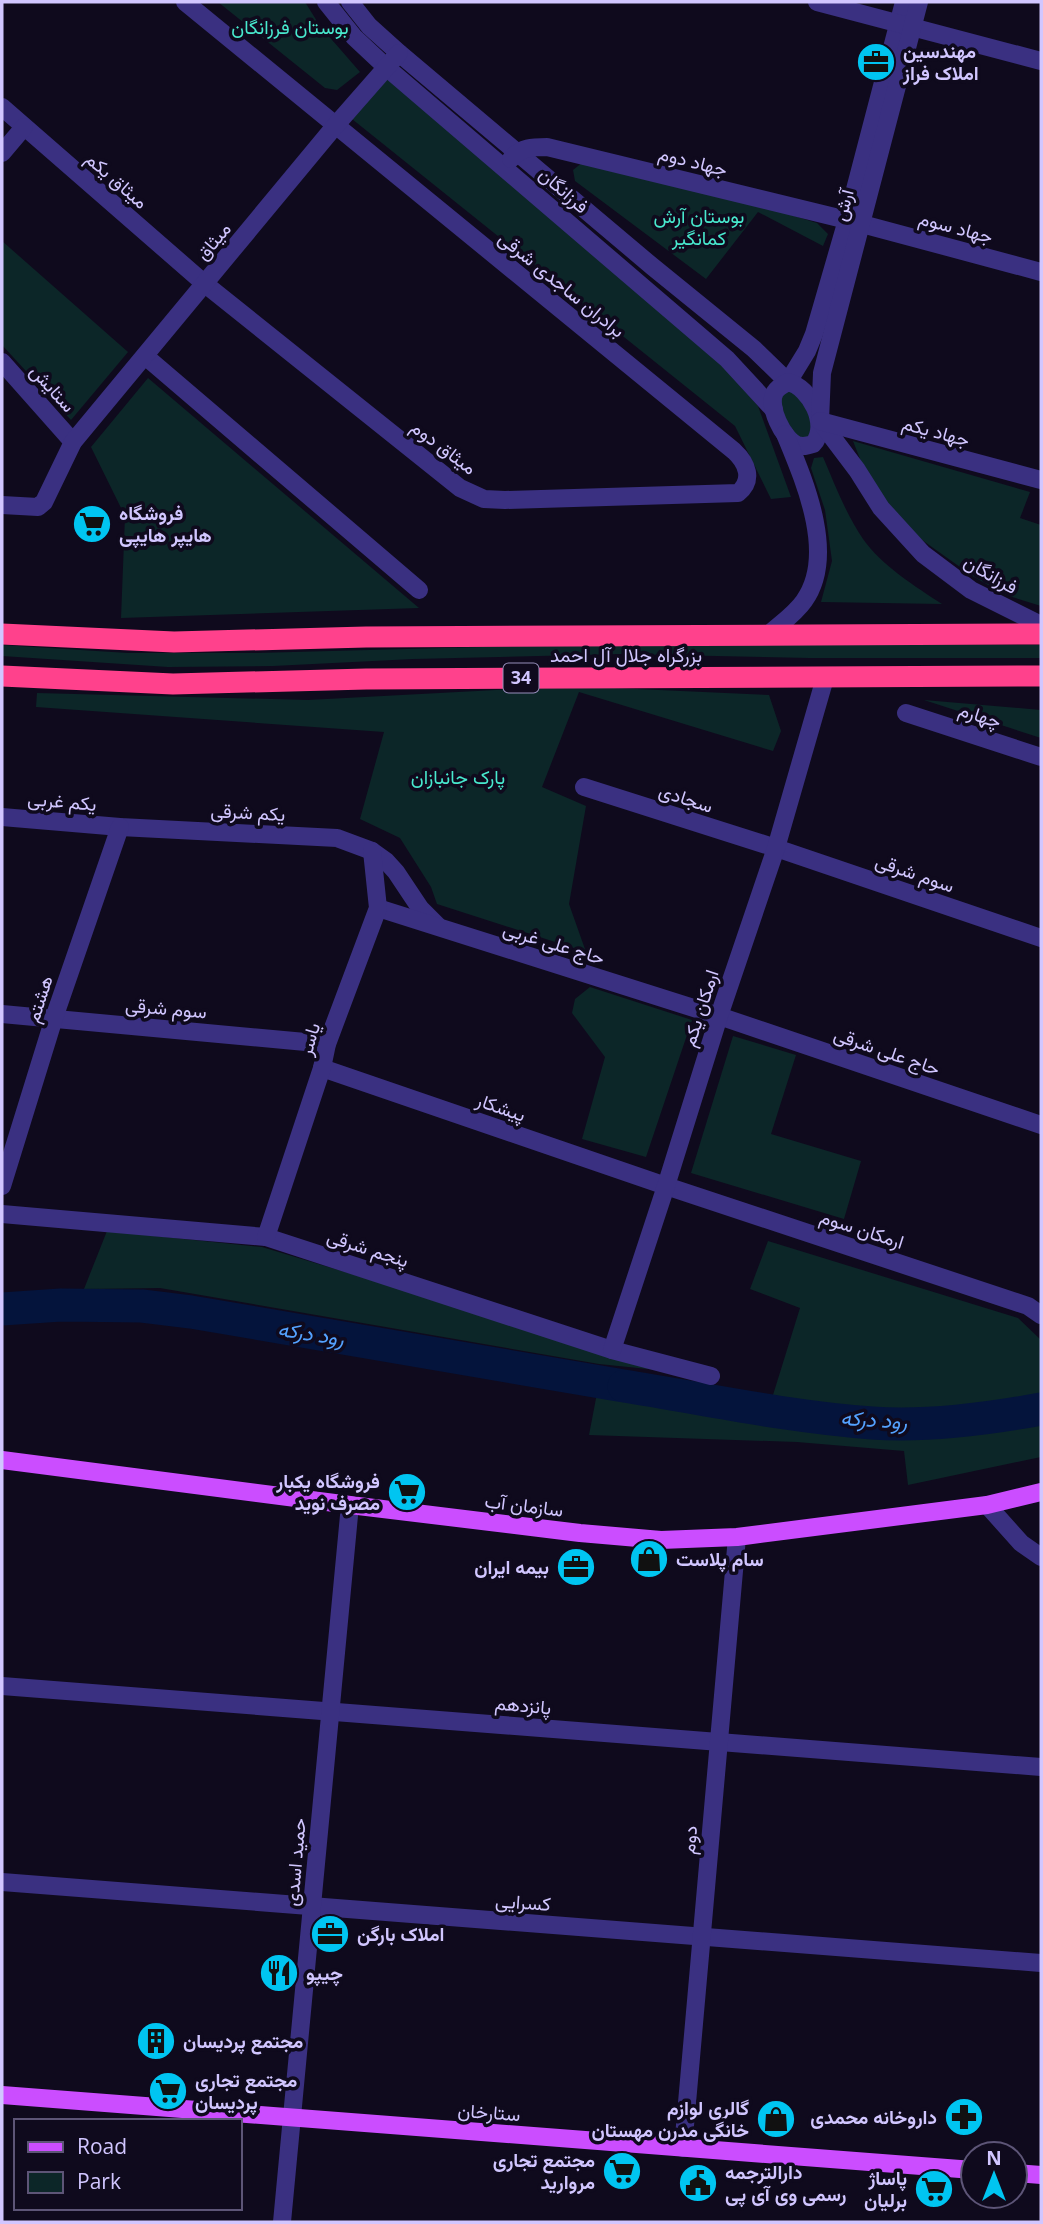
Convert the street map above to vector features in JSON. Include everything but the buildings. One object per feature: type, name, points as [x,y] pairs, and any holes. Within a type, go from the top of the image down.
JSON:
[{"type":"highway","name":"بزرگراه جلال آل احمد","points":[[2,634],[174,642],[380,636],[1041,634]]},
{"type":"highway","name":"بزرگراه جلال آل احمد","points":[[2,676],[173,684],[366,679],[1041,676]]},
{"type":"main road","name":"سازمان آب","points":[[2,1460],[350,1505],[661,1540],[737,1537],[987,1505],[1041,1492]]},
{"type":"main road","name":"ستارخان","points":[[2,2095],[959,2169]]},
{"type":"street","name":"برادران ساجدی شرقی","points":[[185,2],[734,452],[747,467],[747,483]]},
{"type":"street","name":"فرزانگان","points":[[327,2],[354,37],[392,60],[510,159],[754,349],[788,382]]},
{"type":"street","name":"فرزانگان","points":[[350,2],[392,60]]},
{"type":"street","points":[[817,2],[1041,61]]},
{"type":"street","name":"آرش","points":[[904,2],[905,26]]},
{"type":"street","name":"آرش","points":[[820,421],[822,373],[853,222],[905,26],[919,2]]},
{"type":"street","name":"میثاق","points":[[2,505],[38,507],[44,502],[74,442],[335,125],[392,60]]},
{"type":"street","name":"میثاق یکم","points":[[2,107],[205,284]]},
{"type":"street","points":[[2,153],[24,127]]},
{"type":"street","name":"جهاد دوم","points":[[510,159],[526,148],[547,147],[853,222]]},
{"type":"street","name":"فرزانگان","points":[[510,159],[727,359],[774,410]]},
{"type":"street","name":"آرش","points":[[788,382],[814,334],[853,222]]},
{"type":"street","name":"جهاد سوم","points":[[853,222],[1041,272]]},
{"type":"street","name":"میثاق دوم","points":[[205,284],[460,488],[484,499],[738,493],[747,483]]},
{"type":"street","points":[[145,356],[419,590]]},
{"type":"street","name":"ستایش","points":[[2,362],[74,442]]},
{"type":"street","points":[[768,635],[804,601],[814,580],[818,559],[808,491],[774,410],[772,399],[775,391],[788,382],[802,388],[820,421],[820,434],[813,444],[800,446],[785,434]]},
{"type":"street","name":"فرزانگان","points":[[820,421],[857,470],[881,508],[923,554],[971,590],[1041,625]]},
{"type":"street","name":"جهاد یکم","points":[[820,421],[1041,481]]},
{"type":"street","name":"ارمکان یکم","points":[[612,1350],[776,848],[825,678]]},
{"type":"street","name":"چهارم","points":[[906,713],[1041,757]]},
{"type":"street","name":"سجادی","points":[[584,787],[776,848]]},
{"type":"street","name":"یکم غربی","points":[[2,817],[120,827]]},
{"type":"street","name":"یکم شرقی","points":[[120,827],[337,838],[372,851]]},
{"type":"street","name":"هشتم","points":[[2,1186],[54,1018],[120,827]]},
{"type":"street","name":"سوم شرقی","points":[[776,848],[1041,938]]},
{"type":"street","points":[[372,851],[397,872],[420,908],[443,930]]},
{"type":"street","name":"یاسر","points":[[266,1237],[322,1068],[327,1044],[378,908],[372,851]]},
{"type":"street","name":"حاج علی غربی","points":[[378,908],[719,1016]]},
{"type":"street","name":"سوم شرقی","points":[[2,1014],[327,1044]]},
{"type":"street","name":"حاج علی شرقی","points":[[719,1016],[1041,1125]]},
{"type":"street","name":"پیشکار","points":[[322,1068],[666,1186]]},
{"type":"street","name":"ارمکان سوم","points":[[666,1186],[1037,1308]]},
{"type":"street","name":"پنجم شرقی","points":[[2,1214],[266,1237],[612,1350],[711,1376]]},
{"type":"street","name":"حمید اسدی","points":[[282,2222],[350,1505]]},
{"type":"street","points":[[987,1505],[1021,1542],[1041,1557]]},
{"type":"street","name":"دوم","points":[[683,2148],[737,1537]]},
{"type":"street","name":"پانزدهم","points":[[2,1686],[1041,1767]]},
{"type":"street","name":"کسرایی","points":[[2,1882],[1041,1964]]},
{"type":"green space","name":"بوستان فرزانگان","points":[[218,2],[305,2],[320,26],[360,72],[337,90],[325,88]]},
{"type":"green space","points":[[387,78],[725,367],[758,406],[791,497],[771,499],[735,426],[352,119]]},
{"type":"green space","name":"بوستان آرش کمانگیر","points":[[583,162],[759,205],[817,223],[828,234],[823,246],[758,212],[706,279],[575,181],[573,170]]},
{"type":"green space","points":[[2,241],[128,352],[71,420],[2,345]]},
{"type":"green space","points":[[148,378],[419,608],[121,618],[125,516],[91,447]]},
{"type":"green space","points":[[784,391],[796,391],[815,425],[807,438],[793,437],[778,407]]},
{"type":"green space","points":[[853,441],[1030,492],[1020,518],[1041,525],[1041,606],[1006,595],[974,577],[915,535],[894,513],[862,464]]},
{"type":"green space","points":[[823,457],[851,520],[870,549],[900,575],[942,604],[821,602],[832,561],[825,510],[811,468],[814,458]]},
{"type":"green space","points":[[2,645],[128,653],[256,653],[522,646],[1041,645],[1041,658],[810,658],[620,654],[168,667],[2,656]]},
{"type":"green space","name":"پارک جانبازان","points":[[571,686],[769,695],[781,731],[773,751],[579,692],[542,787],[586,806],[569,904],[586,952],[437,904],[431,887],[400,838],[360,819],[384,732],[36,707],[37,693],[308,700]]},
{"type":"green space","points":[[924,700],[1041,710],[1041,738]]},
{"type":"green space","points":[[590,987],[692,1020],[646,1157],[582,1139],[605,1057],[572,1013],[575,999]]},
{"type":"green space","points":[[733,1036],[796,1055],[771,1134],[861,1161],[844,1219],[691,1173]]},
{"type":"green space","points":[[107,1231],[262,1247],[677,1372],[599,1364],[160,1288],[84,1289]]},
{"type":"green space","points":[[768,1241],[1018,1318],[1041,1340],[1041,1401],[995,1408],[877,1414],[773,1395],[800,1308],[750,1289]]},
{"type":"green space","points":[[598,1388],[864,1428],[1029,1421],[1041,1418],[1041,1457],[908,1485],[904,1451],[797,1442],[589,1435]]},
{"type":"waterway","name":"رود درکه","points":[[2,1309],[61,1305],[142,1306],[191,1312],[618,1385]]},
{"type":"waterway","name":"رود درکه","points":[[624,1386],[779,1412],[872,1423],[957,1421],[1041,1409]]},
{"type":"place","name":"مهندسین املاک فراز","points":[[876,62]]},
{"type":"place","name":"فروشگاه هایپر هایپی","points":[[92,524]]},
{"type":"place","name":"فروشگاه یکبار مصرف نوید","points":[[407,1492]]},
{"type":"place","name":"سام پلاست","points":[[649,1559]]},
{"type":"place","name":"بیمه ایران","points":[[576,1567]]},
{"type":"place","name":"املاک بارگن","points":[[330,1934]]},
{"type":"place","name":"چیپو","points":[[279,1973]]},
{"type":"place","name":"مجتمع پردیسان","points":[[156,2041]]},
{"type":"place","name":"مجتمع تجاری پردیسان","points":[[168,2091]]},
{"type":"place","name":"داروخانه محمدی","points":[[964,2117]]},
{"type":"place","name":"گالری لوازم خانگی مدرن مهستان","points":[[776,2119]]},
{"type":"place","name":"مجتمع تجاری مروارید","points":[[622,2171]]},
{"type":"place","name":"دارالترجمه رسمی وی آی پی","points":[[698,2183]]},
{"type":"place","name":"پاساژ برلیان","points":[[934,2189]]}]
